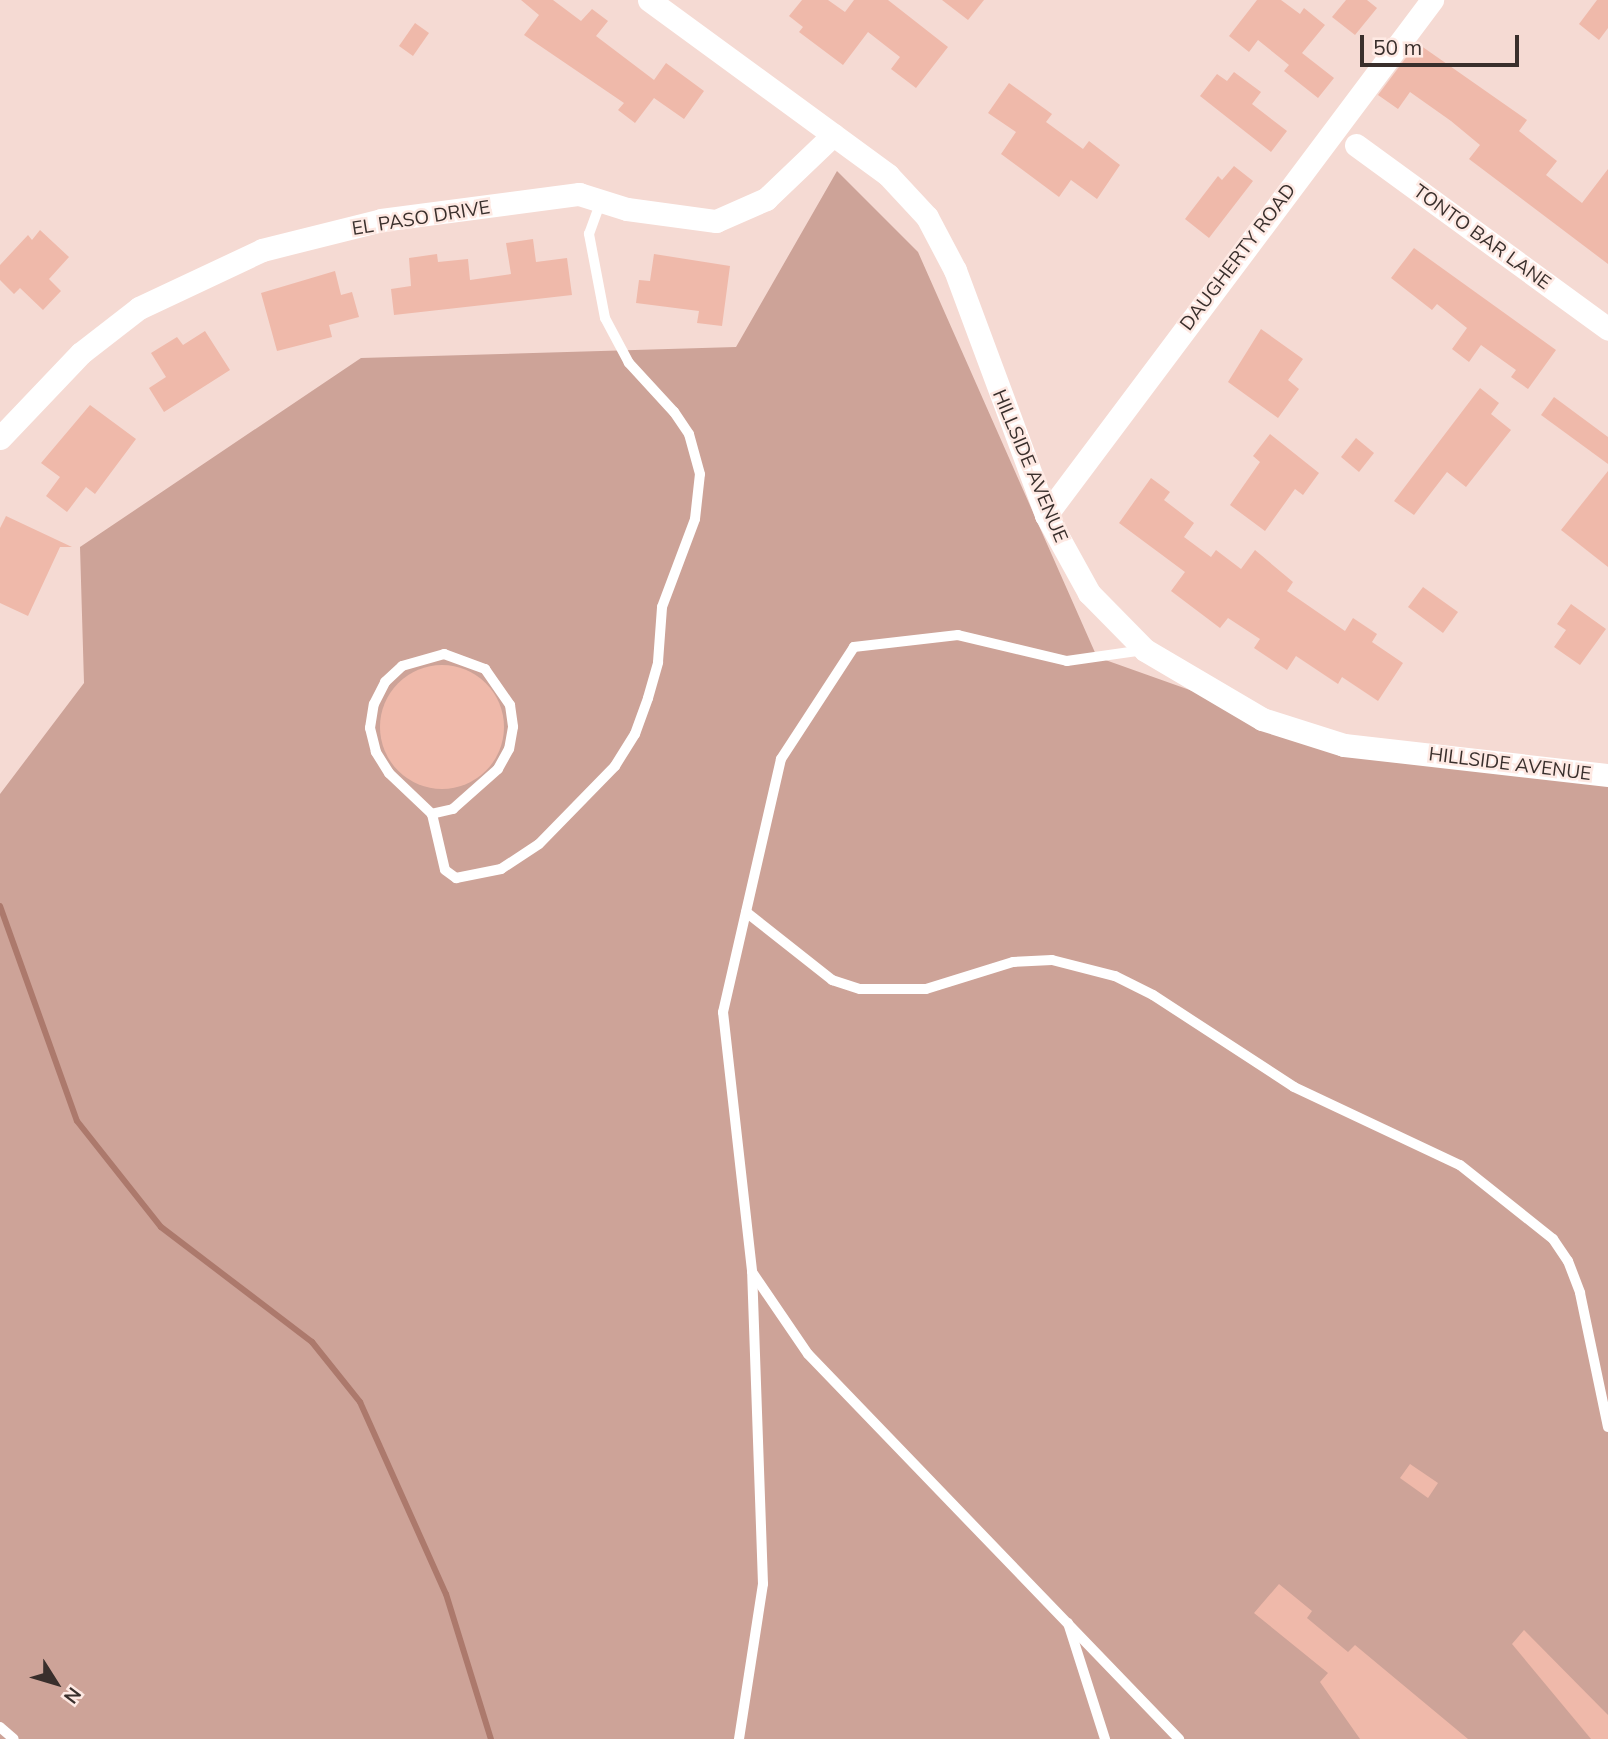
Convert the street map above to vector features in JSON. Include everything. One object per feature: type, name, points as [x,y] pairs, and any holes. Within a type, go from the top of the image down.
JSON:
[{"type":"street","name":"DAUGHERTY ROAD","points":[[1046,515],[1432,0]]},
{"type":"street","name":"HILLSIDE AVENUE","points":[[660,3],[888,176],[927,217],[955,270],[1046,515],[1089,593],[1145,650],[1262,719],[1343,745],[1608,775]]},
{"type":"street","name":"EL PASO DRIVE","points":[[0,438],[80,353],[139,308],[262,250],[381,220],[579,194],[653,214],[716,220],[766,199],[833,135]]},
{"type":"street","name":"TONTO BAR LANE","points":[[1356,145],[1608,329]]},
{"type":"lane","points":[[432,814],[453,809],[498,769],[513,727],[505,695],[485,669],[444,654],[402,666],[386,682],[374,704],[370,728],[376,752],[389,773],[432,814],[444,870],[456,878],[501,869],[539,844],[615,766],[635,734],[655,674],[662,607],[695,519],[700,474],[689,434],[629,363],[604,318],[589,234],[601,201]]},
{"type":"lane","points":[[739,1739],[763,1584],[752,1272],[723,1012],[781,759],[854,648],[958,635],[1068,661],[1145,650]]},
{"type":"lane","points":[[746,912],[832,980],[860,989],[926,989],[1013,962],[1052,960],[1115,976],[1153,995],[1305,1093],[1460,1165],[1553,1239],[1568,1261],[1580,1293],[1608,1427]]},
{"type":"lane","points":[[752,1272],[808,1354],[1068,1620],[1179,1739]]},
{"type":"lane","points":[[1068,1620],[1105,1739]]},
{"type":"lane","points":[[0,1727],[14,1739]]},
{"type":"shaded area","points":[[837,171],[918,252],[1097,657],[1344,745],[1608,775],[1608,1739],[0,1739],[0,794],[84,683],[80,547],[361,358],[736,347]]},
{"type":"building","points":[[521,0],[553,0],[581,21],[592,9],[608,21],[596,36],[654,80],[666,63],[704,91],[684,119],[654,98],[635,123],[618,110],[624,103],[524,35],[539,15]]},
{"type":"building","points":[[802,0],[828,0],[845,12],[854,0],[888,0],[948,47],[916,88],[891,69],[900,57],[868,32],[843,65],[799,32],[803,27],[789,16]]},
{"type":"building","points":[[942,0],[984,0],[968,20]]},
{"type":"building","points":[[1257,0],[1281,0],[1300,14],[1304,8],[1325,25],[1302,53],[1334,78],[1318,98],[1284,71],[1289,65],[1258,40],[1249,52],[1229,36]]},
{"type":"building","points":[[1346,0],[1367,0],[1377,8],[1355,35],[1332,17]]},
{"type":"building","points":[[1597,0],[1608,0],[1608,28],[1599,40],[1579,24]]},
{"type":"building","points":[[415,23],[429,33],[413,56],[399,46]]},
{"type":"building","points":[[1417,43],[1527,120],[1519,131],[1557,161],[1546,175],[1582,203],[1608,169],[1608,264],[1469,159],[1480,145],[1451,121],[1410,92],[1398,109],[1378,95]]},
{"type":"building","points":[[1234,72],[1261,92],[1252,104],[1287,131],[1271,152],[1200,96],[1217,74],[1227,81]]},
{"type":"building","points":[[1009,83],[1052,114],[1046,122],[1083,149],[1089,141],[1120,165],[1097,199],[1071,180],[1059,197],[1001,154],[1016,132],[988,113]]},
{"type":"building","points":[[1234,166],[1253,181],[1209,238],[1185,219],[1218,176],[1222,180]]},
{"type":"building","points":[[40,230],[69,257],[49,279],[61,291],[43,310],[20,288],[14,294],[0,280],[0,265],[28,235],[32,240]]},
{"type":"building","points":[[533,239],[536,262],[567,258],[572,295],[394,315],[391,289],[411,286],[409,258],[437,254],[438,262],[468,259],[470,280],[511,274],[506,243]]},
{"type":"building","points":[[1414,248],[1556,350],[1528,389],[1511,377],[1516,370],[1481,345],[1469,362],[1452,349],[1467,328],[1437,304],[1432,310],[1391,278]]},
{"type":"building","points":[[654,254],[730,266],[722,326],[697,323],[699,311],[636,303],[639,280],[650,281]]},
{"type":"building","points":[[335,271],[341,295],[352,292],[359,317],[329,325],[332,337],[277,351],[261,293]]},
{"type":"building","points":[[1261,329],[1303,359],[1288,380],[1299,389],[1278,418],[1228,382]]},
{"type":"building","points":[[205,331],[230,370],[164,412],[149,388],[166,377],[151,353],[177,337],[183,345]]},
{"type":"building","points":[[1480,388],[1499,403],[1491,414],[1511,430],[1466,487],[1447,472],[1414,515],[1394,501]]},
{"type":"building","points":[[1554,397],[1608,437],[1608,464],[1541,415]]},
{"type":"building","points":[[90,405],[136,439],[95,494],[86,487],[67,512],[46,496],[60,477],[41,463]]},
{"type":"building","points":[[1270,434],[1319,473],[1303,495],[1295,489],[1265,531],[1230,505],[1260,462],[1253,456]]},
{"type":"building","points":[[1356,438],[1374,453],[1359,472],[1341,457]]},
{"type":"building","points":[[1608,471],[1608,567],[1561,530]]},
{"type":"building","points":[[1151,478],[1170,492],[1164,500],[1194,523],[1184,537],[1211,557],[1216,550],[1241,569],[1255,550],[1293,582],[1287,591],[1345,631],[1353,618],[1377,634],[1372,642],[1403,663],[1378,701],[1342,677],[1338,684],[1296,656],[1287,670],[1254,648],[1260,639],[1228,618],[1220,628],[1171,591],[1185,572],[1119,523]]},
{"type":"building","points":[[6,516],[72,547],[60,547],[28,616],[0,603],[0,528]]},
{"type":"building","points":[[1423,587],[1458,612],[1443,633],[1408,607]]},
{"type":"building","points":[[1571,604],[1606,629],[1580,665],[1554,647],[1566,630],[1557,624]]},
{"type":"building","points":[[442,665],[466,670],[486,683],[499,703],[504,727],[499,751],[486,771],[466,784],[442,789],[418,784],[398,771],[385,751],[380,727],[385,703],[398,683],[418,670]]},
{"type":"building","points":[[1410,1464],[1438,1483],[1428,1498],[1400,1478]]},
{"type":"building","points":[[1279,1584],[1312,1611],[1307,1618],[1348,1652],[1355,1645],[1468,1739],[1360,1739],[1320,1682],[1328,1673],[1254,1613]]},
{"type":"building","points":[[1524,1630],[1608,1715],[1608,1739],[1591,1739],[1512,1644]]},
{"type":"waterway","points":[[0,906],[77,1121],[161,1227],[312,1342],[360,1402],[446,1594],[491,1739]]}]
